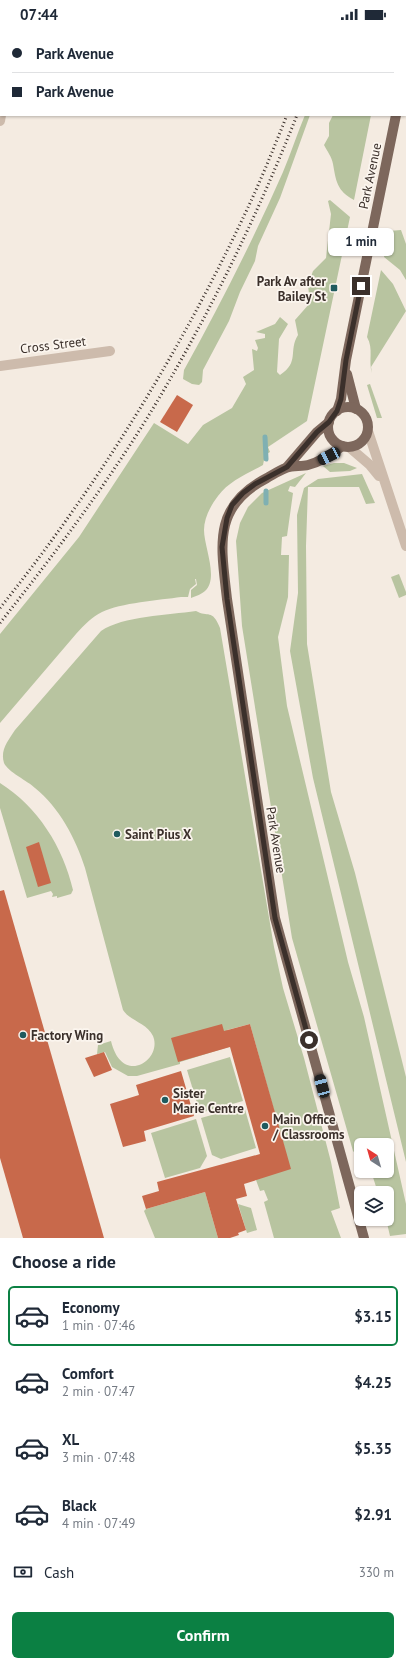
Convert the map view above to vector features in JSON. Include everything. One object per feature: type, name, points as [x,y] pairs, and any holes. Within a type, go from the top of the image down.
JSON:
[{"type":"main road","name":"Park Avenue","points":[[337,411],[341,399],[346,360],[396,116]]},
{"type":"main road","name":"Park Avenue","points":[[346,360],[349,386],[356,409]]},
{"type":"main road","points":[[349,408],[362,412],[368,424],[368,431],[366,436],[359,444],[346,447],[334,441],[331,437],[329,422],[337,411],[349,408]]},
{"type":"main road","name":"Park Avenue","points":[[329,422],[317,432],[287,467],[249,488],[232,505],[227,518],[222,547],[228,607],[275,918],[364,1238]]},
{"type":"main road","name":"Park Avenue","points":[[287,467],[315,463],[346,447]]},
{"type":"street","name":"Cross Street","points":[[0,366],[110,351]]},
{"type":"street","points":[[368,431],[406,546]]},
{"type":"street","points":[[346,447],[370,465],[386,486]]},
{"type":"green space","points":[[305,116],[310,116],[280,198],[258,246],[255,261],[240,292],[229,321],[203,370],[202,382],[199,385],[192,384],[183,379],[184,370],[248,247],[283,172]]},
{"type":"green space","points":[[332,116],[371,116],[354,200],[348,197],[338,185],[332,159],[324,145],[329,136],[329,123]]},
{"type":"green space","points":[[330,200],[350,217],[307,421],[268,447],[270,452],[265,455],[263,465],[227,486],[213,503],[208,512],[204,525],[211,570],[209,585],[204,592],[191,598],[191,590],[197,585],[195,579],[196,584],[190,589],[188,597],[119,606],[95,616],[76,634],[0,723],[0,634],[79,537],[154,423],[188,444],[203,425],[232,408],[246,384],[243,377],[254,370],[252,349],[257,351],[258,348],[255,340],[265,338],[265,334],[256,332],[275,324],[280,317],[288,324],[279,339],[277,372],[280,375],[290,366],[295,341],[298,335],[295,320],[310,303],[308,285],[313,271],[326,258],[331,214],[328,201]]},
{"type":"green space","points":[[401,230],[406,244],[406,280],[400,270],[384,257],[389,231]]},
{"type":"green space","points":[[381,270],[393,284],[406,311],[371,367],[371,350],[367,337]]},
{"type":"green space","points":[[370,384],[382,418],[377,418],[367,385]]},
{"type":"green space","points":[[334,463],[344,463],[357,468],[350,471],[330,472],[323,466]]},
{"type":"green space","points":[[306,473],[295,487],[290,486],[288,491],[293,493],[287,536],[282,537],[281,555],[289,555],[288,597],[278,637],[287,706],[348,962],[364,1017],[391,1138],[354,1138],[354,1152],[292,938],[242,626],[236,541],[240,523],[248,507],[262,493]]},
{"type":"green space","points":[[362,474],[375,503],[366,504],[359,487],[308,487],[306,546],[307,644],[331,792],[355,873],[406,1077],[406,1162],[313,778],[290,651],[298,593],[297,515],[304,488],[318,479]]},
{"type":"green space","points":[[399,574],[406,595],[399,598],[391,577]]},
{"type":"green space","points":[[196,611],[215,618],[220,628],[274,947],[283,988],[304,1058],[331,1162],[340,1208],[331,1211],[341,1238],[274,1238],[264,1202],[268,1200],[264,1190],[260,1191],[256,1180],[285,1150],[250,1024],[227,1030],[232,1046],[180,1062],[180,1064],[137,1076],[128,1076],[112,1067],[105,1052],[97,1054],[98,1045],[111,1041],[116,1055],[124,1063],[132,1066],[140,1065],[147,1060],[152,1053],[155,1045],[153,1036],[147,1028],[126,1014],[123,1010],[85,868],[77,846],[66,824],[52,804],[44,796],[32,785],[10,770],[4,763],[4,750],[7,742],[15,730],[101,631],[110,626],[133,619]]},
{"type":"green space","points":[[0,783],[26,804],[47,829],[56,844],[69,874],[73,890],[71,894],[57,898],[57,896],[52,897],[53,894],[51,891],[27,898],[0,808]]},
{"type":"green space","points":[[230,1057],[243,1101],[200,1113],[187,1070]]},
{"type":"green space","points":[[244,1106],[256,1148],[221,1159],[212,1155],[201,1118]]},
{"type":"green space","points":[[196,1119],[207,1156],[200,1168],[165,1178],[151,1133]]},
{"type":"green space","points":[[394,1151],[406,1204],[406,1234],[390,1236],[388,1226],[394,1226],[394,1186],[376,1186],[373,1178],[394,1178]]},
{"type":"green space","points":[[205,1192],[218,1238],[155,1238],[144,1211],[146,1209]]},
{"type":"green space","points":[[238,1204],[251,1208],[257,1230],[247,1233]]},
{"type":"building","points":[[177,395],[193,405],[177,432],[160,422]]},
{"type":"building","points":[[39,842],[51,883],[38,887],[26,847]]},
{"type":"building","name":"Factory Wing","points":[[4,890],[104,1238],[23,1238],[0,1158],[0,891]]},
{"type":"building","name":"Main Office / Classrooms","points":[[222,1024],[224,1031],[250,1024],[291,1169],[244,1184],[247,1196],[236,1199],[246,1230],[238,1233],[239,1235],[230,1238],[218,1238],[205,1192],[146,1209],[142,1196],[159,1191],[157,1182],[260,1154],[230,1047],[178,1062],[171,1038]]},
{"type":"building","points":[[104,1052],[112,1070],[94,1077],[85,1058]]},
{"type":"building","name":"Sister Marie Centre","points":[[181,1071],[194,1116],[144,1131],[146,1141],[123,1147],[110,1104],[139,1095],[136,1085]]},
{"type":"waterway","points":[[265,437],[266,459]]},
{"type":"waterway","points":[[266,491],[266,503]]},
{"type":"railway","points":[[0,608],[69,516],[102,469],[162,371],[218,270],[260,180],[287,116]]},
{"type":"railway","points":[[0,623],[59,547],[96,495],[149,415],[211,305],[265,192],[297,116]]},
{"type":"place","name":"Park Av after Bailey St","points":[[334,288]]},
{"type":"place","name":"Saint Pius X","points":[[117,834]]},
{"type":"place","name":"Factory Wing","points":[[23,1035]]},
{"type":"place","name":"Sister Marie Centre","points":[[165,1100]]},
{"type":"place","name":"Main Office / Classrooms","points":[[265,1126]]},
{"type":"route","points":[[309,1040],[275,918],[227,599],[222,547],[227,518],[232,505],[249,488],[287,467],[317,432],[329,422],[337,411],[341,399],[346,360],[361,286]]}]
